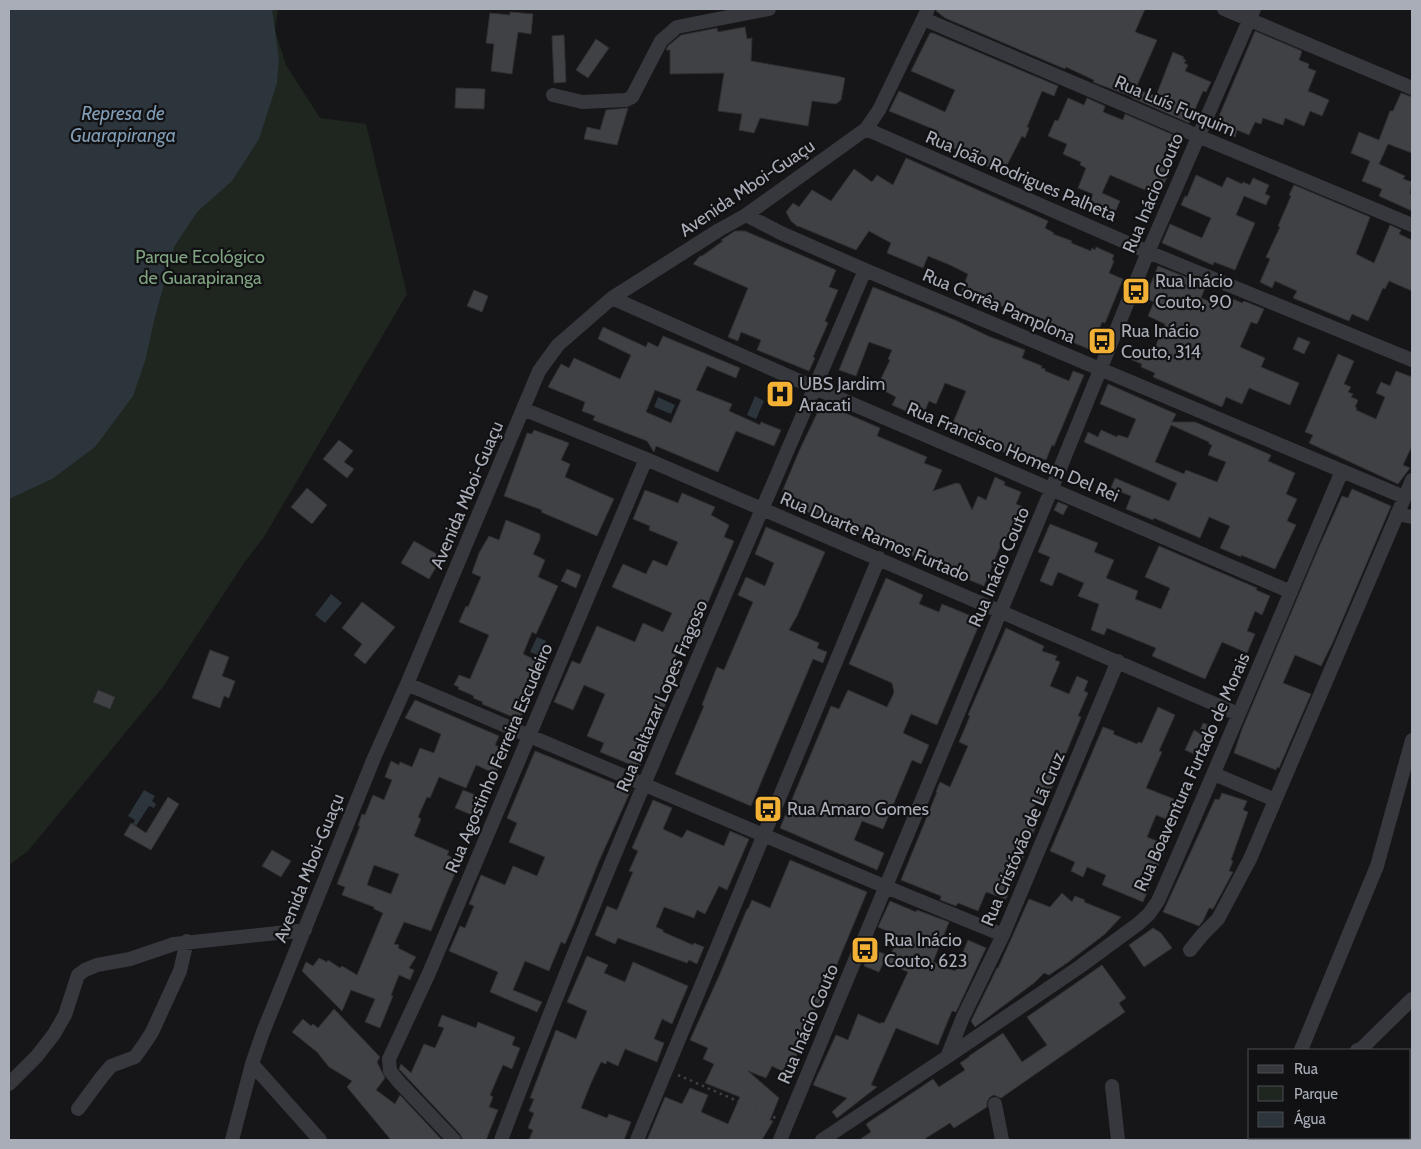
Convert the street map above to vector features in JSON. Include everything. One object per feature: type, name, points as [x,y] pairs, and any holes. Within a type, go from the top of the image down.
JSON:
[{"type":"street","points":[[553,95],[582,102],[626,100],[632,97],[661,41],[677,27],[769,9]]},
{"type":"street","points":[[1224,9],[1252,14],[1412,88]]},
{"type":"street","name":"Avenida Mboi-Guaçu","points":[[232,1140],[252,1064],[263,1032],[374,758],[539,371],[553,351],[565,339],[612,298],[746,215],[866,129],[879,110],[926,14]]},
{"type":"street","name":"Rua Luís Furquim","points":[[926,14],[1198,136],[1412,225]]},
{"type":"street","name":"Rua Inácio Couto","points":[[780,1140],[1052,488],[1148,252],[1252,14]]},
{"type":"street","name":"Rua João Rodrigues Palheta","points":[[866,129],[1148,252],[1412,360]]},
{"type":"street","name":"Rua Corrêa Pamplona","points":[[746,215],[781,233],[865,270],[1404,497]]},
{"type":"street","name":"Rua Baltazar Lopes Fragoso","points":[[501,1140],[547,1018],[761,509],[865,270]]},
{"type":"street","name":"Rua Francisco Homem Del Rei","points":[[612,298],[815,388],[1291,592]]},
{"type":"street","name":"Rua Duarte Ramos Furtado","points":[[523,409],[646,458],[761,509],[1118,660],[1238,714]]},
{"type":"street","name":"Rua Agostinho Ferreira Escudeiro","points":[[454,1140],[390,1071],[389,1059],[429,973],[646,458]]},
{"type":"street","name":"Rua Boaventura Furtado de Morais","points":[[822,1140],[1093,957],[1149,914],[1158,901],[1214,774],[1342,471]]},
{"type":"street","points":[[1190,950],[1218,918],[1250,859],[1412,480]]},
{"type":"street","points":[[1397,514],[1412,518]]},
{"type":"street","points":[[637,1140],[878,558]]},
{"type":"street","name":"Rua Cristóvão de Lã Cruz","points":[[947,1057],[963,1017],[1003,935],[1118,660]]},
{"type":"street","points":[[407,684],[1003,935]]},
{"type":"street","points":[[1302,1049],[1377,866],[1412,740]]},
{"type":"street","points":[[1214,774],[1275,800]]},
{"type":"street","points":[[9,1084],[37,1056],[54,1034],[65,1015],[78,975],[97,965],[130,959],[187,941],[305,930]]},
{"type":"street","points":[[78,1109],[111,1066],[135,1057],[146,1043],[180,971],[187,941]]},
{"type":"street","points":[[1361,1049],[1412,999]]},
{"type":"street","points":[[252,1064],[320,1140]]},
{"type":"street","points":[[1112,1086],[1118,1140]]},
{"type":"street","points":[[995,1104],[1002,1140]]},
{"type":"path","points":[[667,1070],[786,1123]]},
{"type":"green space","name":"Parque Ecológico de Guarapiranga","points":[[9,9],[278,9],[275,30],[286,65],[320,118],[366,124],[407,294],[264,537],[244,563],[163,687],[28,851],[9,865]]},
{"type":"water","name":"Represa de Guarapiranga","points":[[9,9],[272,9],[279,59],[277,83],[259,139],[232,181],[197,212],[174,247],[146,358],[133,396],[95,447],[52,479],[9,499]]},
{"type":"water","points":[[755,396],[764,401],[756,419],[747,415]]},
{"type":"water","points":[[658,397],[675,405],[671,414],[654,407]]},
{"type":"water","points":[[331,594],[342,603],[325,623],[315,615]]},
{"type":"water","points":[[537,637],[546,641],[540,656],[530,652]]},
{"type":"water","points":[[144,790],[155,796],[152,801],[156,804],[154,808],[149,806],[136,826],[133,824],[135,820],[128,816]]},
{"type":"building","points":[[937,9],[1145,9],[1135,32],[1157,40],[1132,97],[1093,82],[1094,80],[1066,67],[1065,69],[945,18],[936,11]]},
{"type":"building","points":[[510,12],[533,14],[531,34],[518,32],[512,74],[491,71],[494,44],[486,43],[490,13],[510,15]]},
{"type":"building","points":[[745,27],[747,39],[752,38],[751,61],[845,78],[841,100],[836,104],[812,101],[808,126],[760,118],[754,133],[739,130],[742,114],[718,111],[724,73],[670,74],[670,50],[666,50],[681,35],[717,28],[718,32]]},
{"type":"building","points":[[1255,31],[1302,51],[1299,60],[1309,64],[1308,68],[1316,71],[1308,91],[1329,100],[1322,116],[1310,111],[1304,126],[1285,118],[1283,125],[1263,118],[1261,124],[1255,122],[1249,135],[1237,130],[1235,137],[1214,128]]},
{"type":"building","points":[[930,33],[1058,86],[1054,96],[1042,91],[1027,127],[1029,128],[1025,138],[1022,136],[1006,167],[992,161],[989,167],[961,155],[963,152],[933,140],[938,131],[889,111],[899,91],[945,112],[955,90],[911,71]]},
{"type":"building","points":[[564,35],[566,82],[554,83],[552,36]]},
{"type":"building","points":[[596,39],[609,48],[588,78],[576,70]]},
{"type":"building","points":[[1173,52],[1184,57],[1183,59],[1186,60],[1184,63],[1188,65],[1185,71],[1211,82],[1206,92],[1203,91],[1189,123],[1132,98],[1136,89],[1156,96]]},
{"type":"building","points":[[456,88],[485,89],[484,109],[455,108]]},
{"type":"building","points":[[1401,93],[1412,97],[1412,153],[1388,144],[1379,164],[1405,176],[1403,179],[1412,182],[1410,194],[1412,194],[1412,211],[1379,196],[1382,189],[1362,181],[1370,161],[1351,153],[1359,132],[1379,140],[1390,111],[1393,111]]},
{"type":"building","points":[[1068,98],[1084,105],[1087,98],[1105,106],[1103,112],[1123,120],[1125,114],[1183,139],[1164,184],[1155,181],[1150,192],[1110,175],[1102,193],[1120,201],[1115,212],[1090,201],[1093,194],[1078,188],[1086,168],[1080,165],[1081,162],[1063,154],[1067,144],[1048,136],[1055,120],[1058,121]]},
{"type":"building","points":[[628,108],[617,145],[584,139],[587,127],[600,130],[606,110]]},
{"type":"building","points":[[906,158],[1048,221],[1045,228],[1053,234],[1072,241],[1071,243],[1091,251],[1092,248],[1095,250],[1096,247],[1114,255],[1112,260],[1114,261],[1109,273],[1123,279],[1105,323],[1102,322],[1091,350],[1048,332],[1051,323],[1015,307],[1013,311],[989,301],[987,306],[960,295],[968,274],[950,265],[928,256],[923,268],[887,253],[891,243],[869,231],[856,250],[798,227],[791,221],[786,212],[793,203],[799,207],[812,190],[831,201],[854,169],[872,182],[877,175],[893,185]]},
{"type":"building","points":[[1196,175],[1222,187],[1227,177],[1242,184],[1243,182],[1250,185],[1253,178],[1269,185],[1265,194],[1270,196],[1266,205],[1244,196],[1236,215],[1255,223],[1235,270],[1214,262],[1213,265],[1162,243],[1170,224],[1202,238],[1211,218],[1181,205],[1185,196],[1187,197]]},
{"type":"building","points":[[1294,185],[1370,217],[1356,254],[1374,263],[1390,225],[1401,230],[1399,234],[1412,240],[1412,291],[1389,281],[1385,289],[1383,288],[1368,321],[1352,314],[1349,321],[1293,298],[1297,291],[1275,281],[1272,288],[1260,282],[1270,259],[1266,257],[1280,227],[1278,226]]},
{"type":"building","points":[[735,231],[745,231],[836,270],[829,287],[838,290],[825,321],[828,323],[809,371],[757,350],[761,340],[741,332],[738,341],[728,337],[748,288],[693,264],[700,256]]},
{"type":"building","points":[[1158,266],[1206,285],[1201,298],[1228,309],[1233,299],[1264,309],[1257,324],[1251,322],[1240,347],[1265,358],[1261,367],[1299,383],[1290,405],[1249,388],[1242,404],[1226,397],[1222,407],[1153,377],[1155,373],[1141,367],[1142,364],[1130,359],[1136,347],[1152,354],[1165,324],[1148,316],[1154,302],[1145,298]]},
{"type":"building","points":[[873,287],[1025,350],[1022,358],[1042,366],[1041,368],[1045,369],[1045,371],[1069,381],[1073,371],[1084,375],[1054,446],[1052,445],[1046,460],[1037,457],[1036,461],[1008,449],[1006,453],[950,430],[966,391],[945,383],[936,404],[929,401],[922,418],[892,405],[896,397],[877,387],[890,360],[888,359],[892,350],[869,342],[856,376],[839,370]]},
{"type":"building","points":[[474,290],[488,296],[482,312],[467,306]]},
{"type":"building","points":[[603,327],[646,347],[648,342],[658,347],[663,336],[740,368],[736,378],[707,366],[696,390],[732,404],[729,411],[760,425],[761,422],[781,430],[774,446],[736,431],[718,472],[656,446],[654,452],[647,441],[593,420],[595,416],[582,411],[585,402],[548,387],[561,364],[569,368],[574,358],[620,379],[631,355],[598,339]],"holes":[[[655,390],[681,400],[671,423],[646,412]]]},
{"type":"building","points":[[1298,337],[1310,342],[1304,354],[1293,349]]},
{"type":"building","points":[[1338,354],[1354,361],[1344,384],[1351,387],[1348,392],[1353,394],[1351,397],[1358,400],[1355,407],[1357,408],[1356,410],[1376,419],[1385,397],[1376,393],[1381,382],[1390,386],[1396,371],[1412,377],[1412,446],[1403,465],[1410,468],[1398,484],[1309,443],[1313,435],[1305,432]]},
{"type":"building","points":[[1108,384],[1176,414],[1172,422],[1195,422],[1271,455],[1268,461],[1295,473],[1286,494],[1297,499],[1287,521],[1296,525],[1275,569],[1220,548],[1230,526],[1209,517],[1200,538],[1154,518],[1153,520],[1126,509],[1131,496],[1111,488],[1115,478],[1169,501],[1177,483],[1084,442],[1088,432],[1098,437],[1101,430],[1117,437],[1118,435],[1128,438],[1136,419],[1100,404]],"holes":[[[1171,425],[1212,445],[1208,455],[1226,462],[1217,482],[1186,470],[1184,474],[1155,462]]]},
{"type":"building","points":[[822,403],[880,428],[877,436],[927,457],[924,463],[942,470],[933,491],[956,483],[960,484],[972,510],[978,496],[986,500],[995,477],[1005,482],[1004,485],[1021,492],[1016,504],[1028,509],[1014,542],[1004,537],[984,586],[860,534],[863,528],[834,515],[832,522],[797,508],[800,500],[782,492]]},
{"type":"building","points":[[534,430],[569,443],[561,460],[570,464],[565,477],[614,499],[597,536],[541,512],[542,510],[504,496],[527,433],[532,434]]},
{"type":"building","points":[[339,440],[353,451],[344,462],[354,469],[347,478],[323,459]]},
{"type":"building","points":[[307,488],[327,505],[312,524],[291,507]]},
{"type":"building","points":[[1352,489],[1391,506],[1321,666],[1295,655],[1283,683],[1311,694],[1279,768],[1277,767],[1276,770],[1234,753],[1242,729],[1318,549],[1342,496],[1348,498]]},
{"type":"building","points":[[645,490],[678,503],[682,493],[715,507],[711,515],[729,525],[724,537],[734,541],[692,640],[684,637],[674,660],[676,661],[658,697],[667,701],[639,768],[600,752],[604,743],[587,736],[605,694],[584,685],[573,710],[554,702],[572,661],[580,664],[597,626],[635,642],[643,623],[663,632],[672,613],[612,587],[623,564],[646,574],[653,560],[667,566],[678,542],[649,530],[650,526],[633,519]]},
{"type":"building","points":[[1058,502],[1068,506],[1063,515],[1054,510]]},
{"type":"building","points":[[506,520],[540,534],[540,539],[533,554],[545,560],[538,577],[558,586],[536,634],[532,632],[523,654],[544,664],[520,720],[482,704],[483,702],[473,698],[474,696],[458,689],[459,687],[454,685],[459,675],[470,679],[489,635],[459,622],[481,577],[472,573],[479,553],[489,536],[499,540]]},
{"type":"building","points":[[1050,524],[1098,543],[1094,552],[1114,560],[1106,578],[1138,591],[1135,599],[1161,609],[1170,588],[1145,577],[1159,546],[1257,588],[1256,590],[1270,596],[1262,615],[1255,611],[1247,631],[1255,634],[1247,653],[1222,642],[1205,679],[1152,656],[1156,648],[1107,628],[1104,635],[1091,630],[1099,604],[1078,596],[1084,583],[1058,572],[1052,586],[1040,581],[1050,557],[1038,552]]},
{"type":"building","points":[[766,527],[825,552],[789,630],[819,643],[817,648],[827,652],[823,663],[813,659],[751,806],[675,774],[704,706],[702,705],[717,667],[724,670],[753,602],[738,595],[746,577],[765,586],[774,563],[755,554]]},
{"type":"building","points":[[414,541],[442,557],[429,579],[401,563]]},
{"type":"building","points":[[567,569],[581,575],[576,588],[561,581]]},
{"type":"building","points":[[886,578],[923,595],[919,604],[939,612],[942,604],[981,620],[937,725],[911,714],[903,733],[929,745],[921,764],[912,760],[883,829],[862,821],[854,840],[884,853],[877,870],[780,828],[831,706],[839,709],[848,690],[887,707],[893,695],[892,683],[849,664]]},
{"type":"building","points":[[362,602],[395,627],[365,664],[354,655],[362,644],[342,628]]},
{"type":"building","points":[[1006,628],[1044,646],[1042,651],[1057,656],[1055,660],[1060,662],[1050,686],[1069,694],[1077,676],[1088,681],[1084,691],[1088,693],[1078,716],[1081,717],[1045,804],[1037,801],[1028,820],[1037,824],[1006,899],[986,892],[978,911],[958,903],[956,906],[940,900],[941,896],[901,880],[940,782],[950,787],[968,746],[959,742],[970,716],[968,715]]},
{"type":"building","points":[[210,650],[229,657],[222,676],[235,681],[229,698],[224,696],[220,708],[192,698]]},
{"type":"building","points":[[98,690],[115,697],[110,709],[93,702]]},
{"type":"building","points":[[415,700],[499,736],[495,745],[506,750],[496,774],[476,765],[466,788],[439,777],[430,798],[427,797],[418,817],[421,819],[414,836],[449,851],[447,855],[460,861],[431,931],[404,922],[394,944],[399,945],[398,948],[416,957],[409,968],[414,970],[410,980],[399,975],[380,1028],[365,1022],[375,999],[351,990],[342,1011],[302,971],[306,962],[313,966],[319,958],[327,962],[328,960],[340,968],[342,966],[357,975],[383,913],[374,909],[374,907],[342,895],[345,887],[337,884],[360,826],[358,826],[362,814],[365,815],[373,795],[384,800],[392,780],[385,777],[391,761],[399,765],[400,762],[412,767],[420,748],[434,753],[441,734],[405,718]],"holes":[[[374,865],[399,874],[391,894],[367,885]]]},
{"type":"building","points":[[1158,707],[1175,715],[1159,751],[1162,752],[1146,788],[1174,799],[1166,819],[1156,815],[1147,837],[1167,845],[1143,902],[1102,885],[1106,875],[1087,867],[1083,877],[1071,871],[1075,862],[1050,851],[1103,727],[1114,731],[1113,734],[1137,744],[1138,742],[1142,743]]},
{"type":"building","points":[[1203,723],[1213,727],[1201,757],[1185,750],[1194,730],[1199,733]]},
{"type":"building","points":[[535,751],[631,790],[565,944],[561,942],[549,971],[525,961],[513,990],[542,1002],[537,1012],[490,992],[498,972],[449,951],[460,926],[465,928],[474,906],[469,904],[481,875],[505,885],[513,866],[537,876],[545,857],[509,842],[517,823],[507,818]]},
{"type":"building","points":[[463,790],[485,799],[477,817],[455,808]]},
{"type":"building","points":[[1222,793],[1247,801],[1243,810],[1248,812],[1231,860],[1233,861],[1229,871],[1233,872],[1213,909],[1209,908],[1199,926],[1163,912],[1215,799],[1219,800]]},
{"type":"building","points":[[168,797],[179,804],[151,850],[124,835],[131,823],[146,833]]},
{"type":"building","points":[[653,800],[672,808],[663,829],[682,838],[687,830],[724,846],[730,831],[749,839],[727,890],[719,886],[705,914],[697,910],[694,918],[664,907],[656,927],[693,945],[694,943],[704,947],[697,964],[689,960],[687,963],[618,938],[615,944],[595,935],[607,906],[617,910],[633,872],[629,871],[638,851],[632,848]]},
{"type":"building","points":[[272,850],[291,861],[281,877],[262,866]]},
{"type":"building","points":[[790,860],[867,892],[793,1064],[788,1062],[784,1072],[772,1066],[766,1078],[748,1071],[779,1098],[770,1120],[773,1121],[762,1140],[647,1140],[665,1097],[682,1104],[690,1088],[708,1095],[701,1112],[728,1124],[740,1097],[705,1083],[714,1064],[703,1059],[708,1048],[690,1040],[752,900],[770,908]]},
{"type":"building","points":[[1062,893],[1072,902],[1075,896],[1085,900],[1084,902],[1121,917],[1105,934],[1067,963],[1049,975],[1044,973],[1034,983],[975,1027],[971,1021],[998,968],[1029,899],[1050,907]]},
{"type":"building","points":[[890,901],[916,912],[917,910],[949,922],[933,962],[955,971],[968,940],[986,948],[956,1012],[952,1011],[938,1045],[896,1028],[871,1085],[877,1087],[837,1118],[832,1112],[847,1098],[813,1085],[836,1035],[848,1040],[858,1014],[881,1024],[881,1022],[884,1023],[908,972],[887,963],[899,936],[878,927]]},
{"type":"building","points":[[1153,928],[1161,933],[1172,948],[1144,967],[1129,945]]},
{"type":"building","points":[[872,949],[887,955],[879,972],[864,966]]},
{"type":"building","points":[[587,956],[608,965],[604,973],[625,982],[633,962],[688,986],[672,1024],[662,1019],[654,1039],[664,1043],[657,1062],[625,1049],[618,1066],[607,1061],[606,1064],[601,1062],[591,1083],[581,1108],[607,1118],[609,1114],[631,1122],[624,1140],[529,1140],[533,1130],[528,1128],[534,1113],[529,1111],[534,1099],[530,1098],[556,1030],[576,1039],[587,1011],[567,1002]]},
{"type":"building","points":[[1102,965],[1126,998],[1119,1003],[1125,1012],[1001,1098],[994,1095],[990,1097],[987,1107],[954,1128],[950,1123],[923,1140],[859,1140],[871,1132],[866,1124],[933,1079],[939,1087],[965,1070],[960,1063],[1003,1033],[1022,1062],[1047,1045],[1027,1017]]},
{"type":"building","points":[[334,1009],[380,1057],[377,1062],[385,1078],[376,1090],[395,1104],[400,1095],[442,1140],[391,1140],[347,1087],[352,1081],[329,1067],[317,1052],[292,1032],[303,1019],[311,1026],[313,1024],[318,1028]]},
{"type":"building","points":[[442,1015],[476,1028],[478,1022],[515,1037],[512,1045],[520,1048],[512,1069],[503,1065],[490,1095],[493,1097],[489,1107],[498,1110],[486,1140],[463,1140],[460,1134],[399,1069],[401,1064],[411,1073],[424,1044],[435,1048],[444,1028],[438,1026]]},
{"type":"place","name":"Rua Inácio Couto, 90","points":[[1136,291]]},
{"type":"place","name":"Rua Inácio Couto, 314","points":[[1102,341]]},
{"type":"place","name":"UBS Jardim Aracati","points":[[780,394]]},
{"type":"place","name":"Rua Amaro Gomes","points":[[768,809]]},
{"type":"place","name":"Rua Inácio Couto, 623","points":[[865,950]]}]
